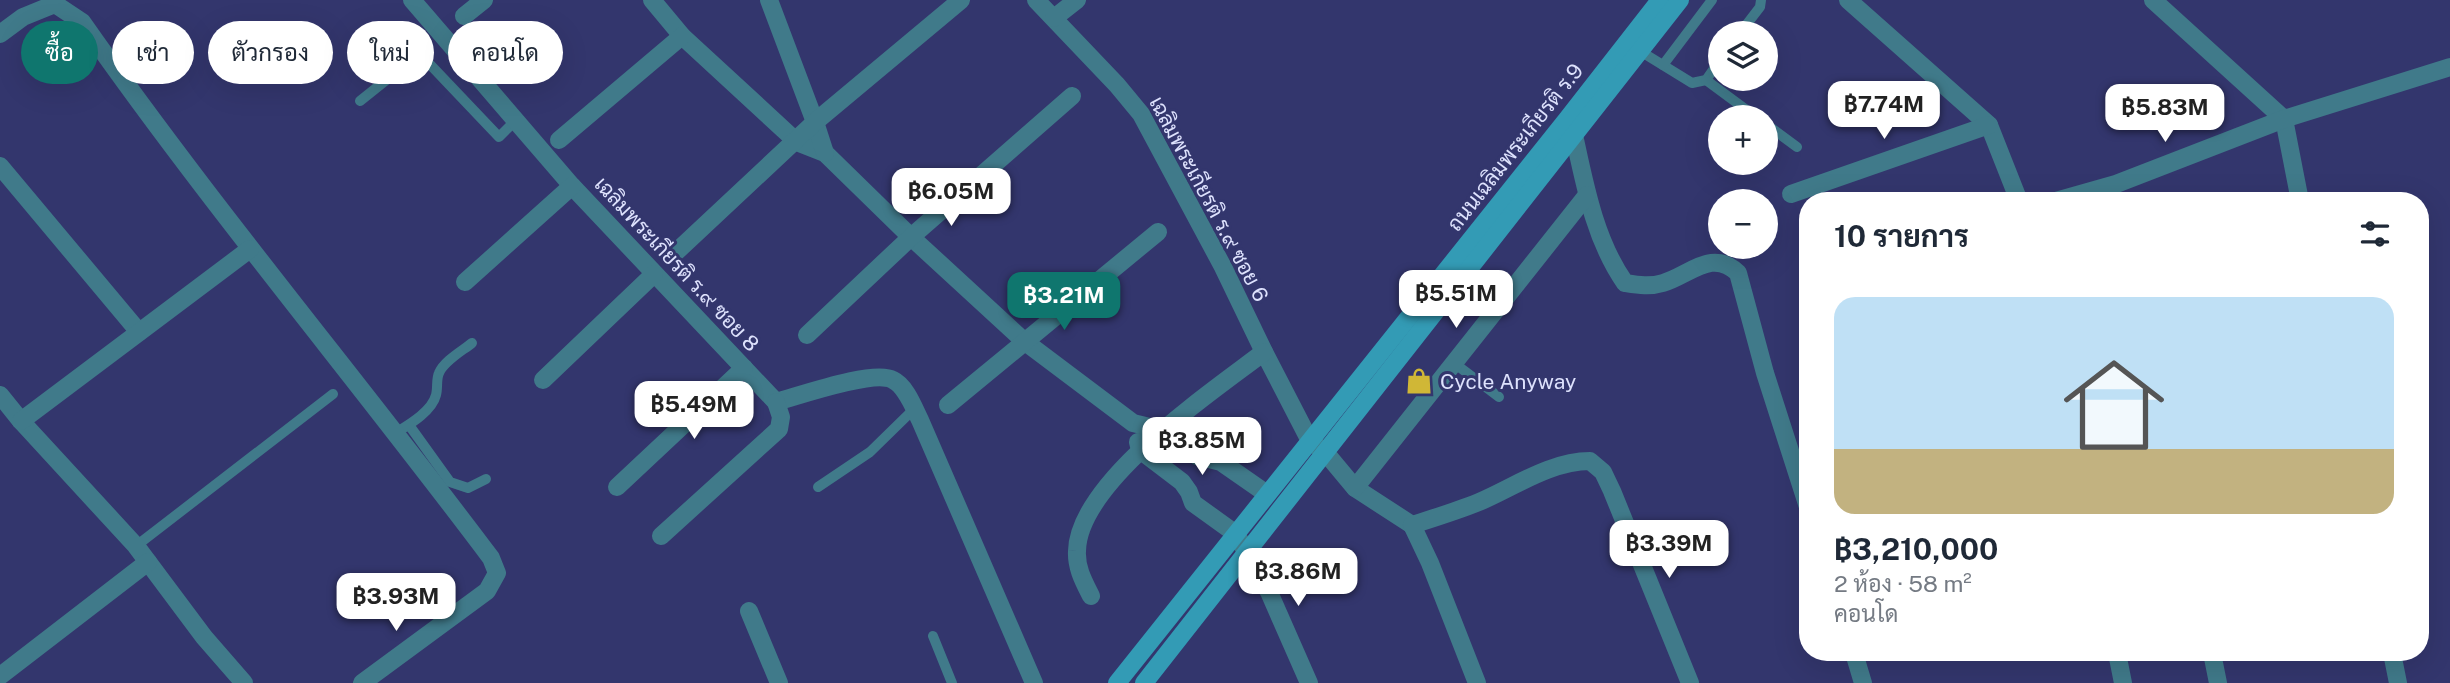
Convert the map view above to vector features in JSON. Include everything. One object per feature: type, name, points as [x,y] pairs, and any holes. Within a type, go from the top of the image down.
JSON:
[{"type":"main road","name":"ถนนเฉลิมพระเกียรติ ร.9","points":[[1144,683],[1574,135],[1634,47],[1660,0]]},
{"type":"main road","name":"ถนนเฉลิมพระเกียรติ ร.9","points":[[1117,683],[1267,494],[1634,47],[1680,0]]},
{"type":"street","name":"เฉลิมพระเกียรติ ร.๙ ซอย 8","points":[[412,0],[572,186],[776,402]]},
{"type":"street","points":[[464,16],[484,0]]},
{"type":"street","points":[[652,0],[682,36],[797,142],[825,153],[1024,341],[1133,423],[1162,430],[1198,456],[1221,463],[1267,494]]},
{"type":"street","points":[[769,0],[816,122],[825,153]]},
{"type":"street","points":[[675,253],[816,122],[961,0]]},
{"type":"street","name":"เฉลิมพระเกียรติ ร.๙ ซอย 6","points":[[1036,0],[1141,114],[1223,267],[1310,442]]},
{"type":"street","points":[[1054,18],[1077,0]]},
{"type":"street","points":[[1848,0],[1989,125],[2015,192]]},
{"type":"street","points":[[2152,0],[2284,119],[2298,192]]},
{"type":"street","points":[[0,34],[23,17],[55,5],[82,22],[250,249],[403,428],[491,558],[497,573],[486,591],[362,683]]},
{"type":"street","points":[[559,140],[682,36]]},
{"type":"street","points":[[2118,192],[2284,119],[2450,67]]},
{"type":"street","points":[[807,335],[911,237],[1072,96]]},
{"type":"street","points":[[1791,194],[1989,125]]},
{"type":"street","points":[[1574,135],[1587,195],[1611,264],[1625,283],[1647,286],[1664,283],[1713,261],[1729,264],[1738,272],[1765,373],[1799,479]]},
{"type":"street","points":[[0,166],[139,332]]},
{"type":"street","points":[[465,282],[572,186]]},
{"type":"street","points":[[1355,488],[1587,195]]},
{"type":"street","points":[[948,405],[1158,232]]},
{"type":"street","points":[[21,421],[250,249]]},
{"type":"street","points":[[543,380],[654,274]]},
{"type":"street","points":[[1091,596],[1080,574],[1076,550],[1090,510],[1140,450],[1162,430],[1264,352]]},
{"type":"street","points":[[617,487],[744,368]]},
{"type":"street","points":[[661,536],[779,429],[782,417],[776,402],[860,379],[880,376],[894,380],[914,409],[1034,683]]},
{"type":"street","points":[[2,400],[136,545],[204,637],[244,683]]},
{"type":"street","points":[[1133,423],[1140,450],[1182,482],[1193,503],[1236,534],[1269,592],[1308,683]]},
{"type":"street","points":[[1310,442],[1325,452],[1355,488],[1412,525],[1430,563],[1477,683]]},
{"type":"street","points":[[1412,525],[1476,503],[1573,461],[1590,461],[1603,472],[1608,481],[1689,683]]},
{"type":"street","points":[[0,676],[148,562]]},
{"type":"street","points":[[749,611],[779,683]]},
{"type":"street","points":[[1856,661],[1863,683]]},
{"type":"street","points":[[2119,661],[2123,683]]},
{"type":"street","points":[[2214,661],[2218,683]]},
{"type":"street","points":[[2394,661],[2398,683]]},
{"type":"lane","points":[[1663,65],[1712,0]]},
{"type":"lane","points":[[1749,21],[1761,0]]},
{"type":"lane","points":[[1634,47],[1692,83],[1699,83],[1708,77]]},
{"type":"lane","points":[[360,101],[415,57],[422,56],[499,137],[515,121]]},
{"type":"lane","points":[[1706,80],[1740,105]]},
{"type":"lane","points":[[1778,133],[1797,147]]},
{"type":"lane","points":[[472,343],[443,366],[432,404],[403,428],[450,482],[468,488],[486,479]]},
{"type":"lane","points":[[1454,363],[1499,397]]},
{"type":"lane","points":[[136,545],[332,394]]},
{"type":"lane","points":[[818,488],[870,453],[914,409]]},
{"type":"lane","points":[[933,636],[953,683]]},
{"type":"place","name":"Cycle Anyway","points":[[1419,381]]}]
